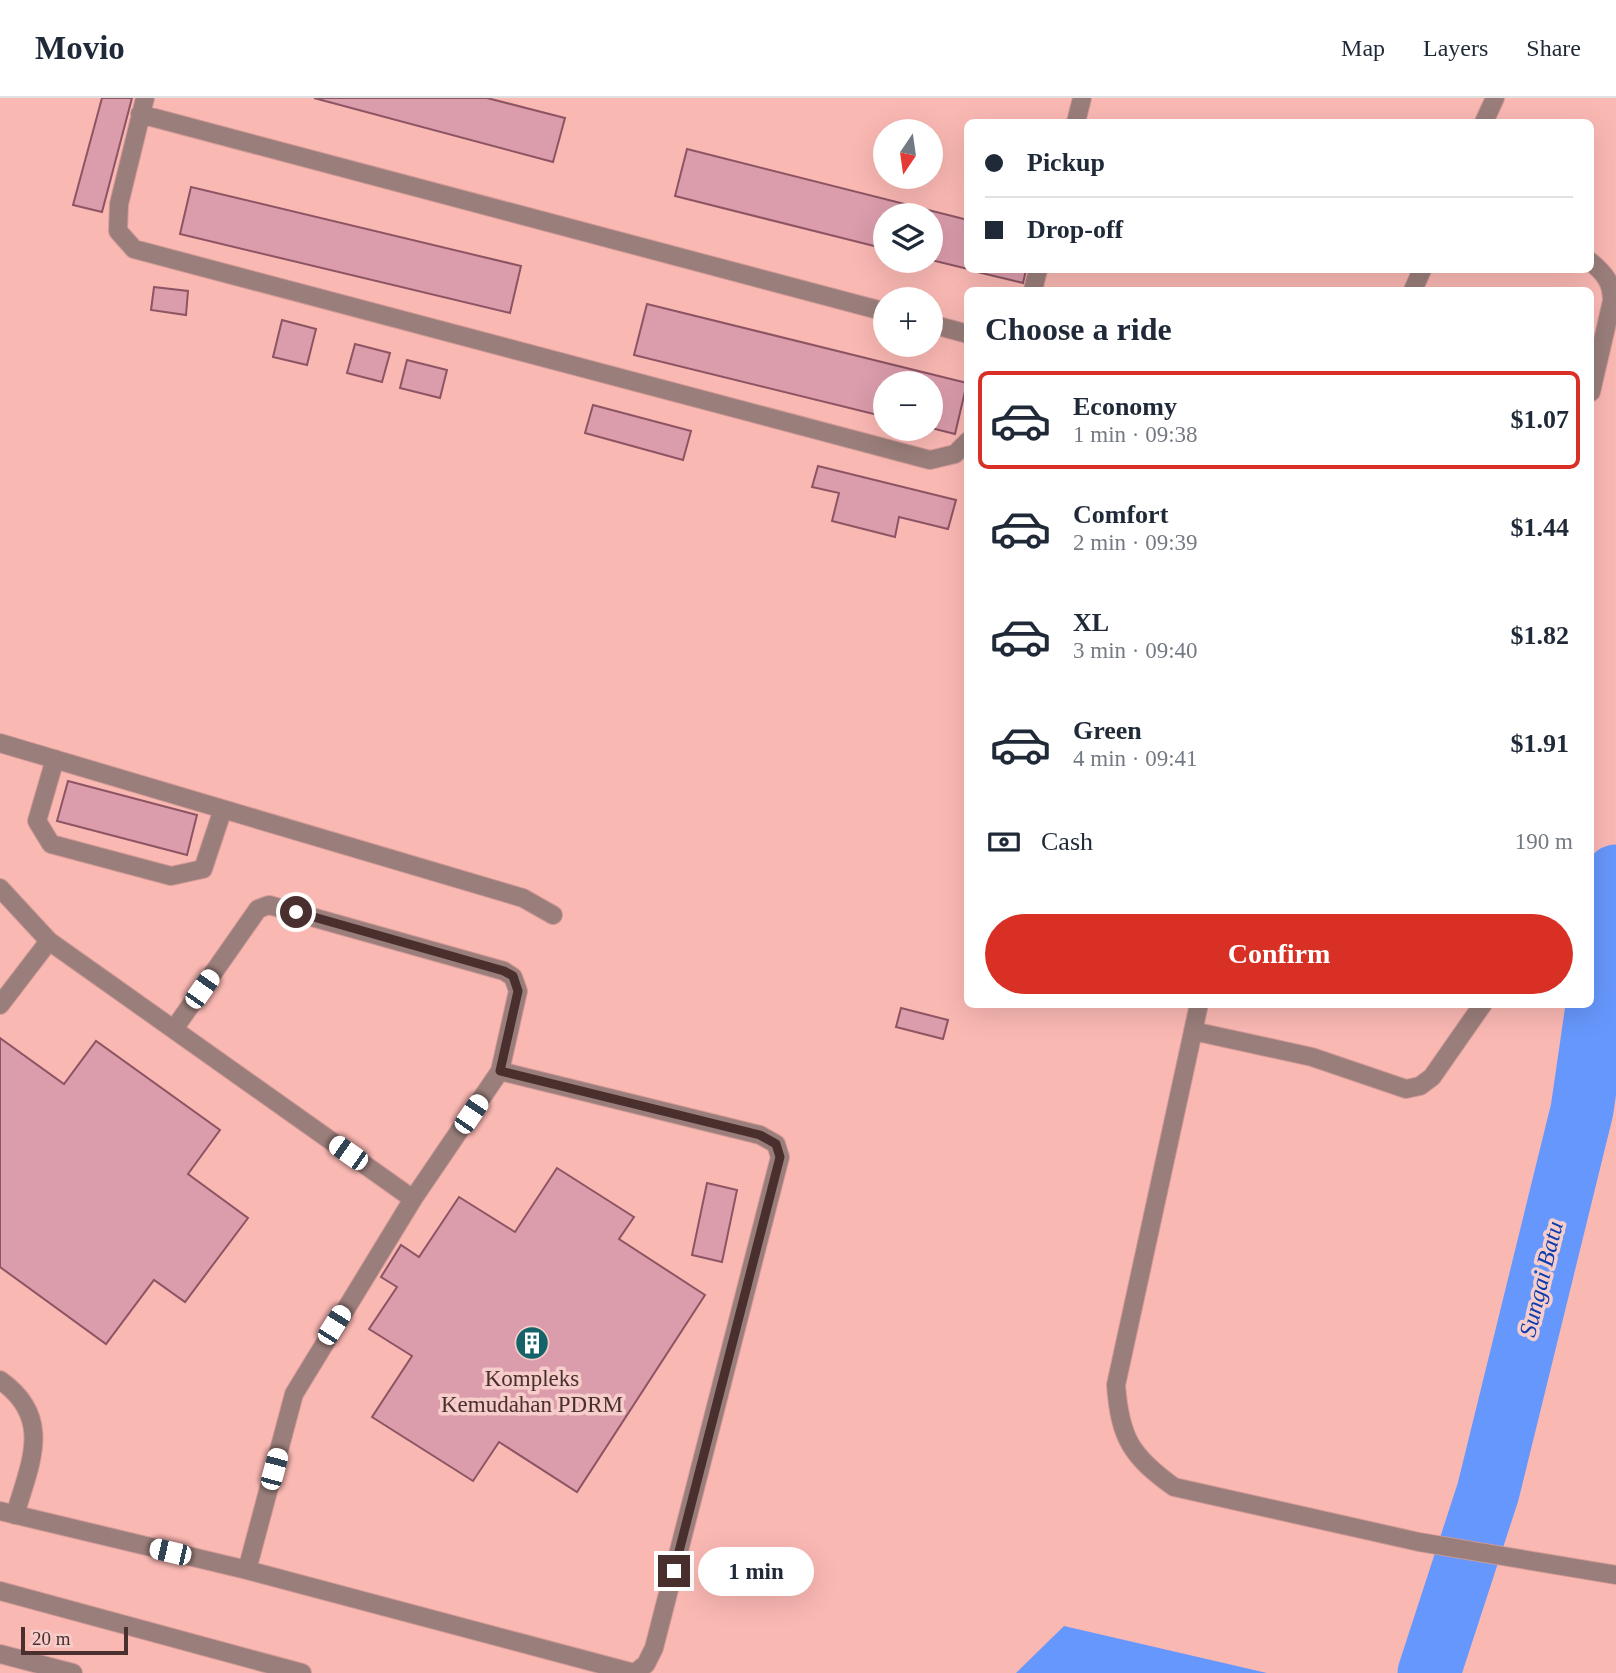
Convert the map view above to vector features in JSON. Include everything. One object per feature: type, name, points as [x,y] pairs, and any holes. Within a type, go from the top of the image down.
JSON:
[{"type":"street","points":[[1077,119],[1082,98]]},
{"type":"street","points":[[1486,119],[1496,98]]},
{"type":"street","points":[[873,308],[142,106],[119,204],[118,231],[134,249],[930,460],[955,454],[964,445]]},
{"type":"street","points":[[1594,265],[1612,287],[1612,302],[1594,378]]},
{"type":"street","points":[[943,327],[964,333]]},
{"type":"street","points":[[0,743],[523,898],[553,915]]},
{"type":"street","points":[[55,759],[37,821],[51,844],[171,876],[203,869],[223,809]]},
{"type":"street","points":[[0,888],[49,942],[414,1199]]},
{"type":"street","points":[[174,1029],[258,909],[270,905],[504,971],[513,976],[518,991],[500,1071],[414,1199],[294,1394],[247,1570]]},
{"type":"street","points":[[0,1005],[49,942]]},
{"type":"street","points":[[1198,1008],[1116,1385],[1118,1419],[1129,1447],[1149,1469],[1174,1487],[1419,1542],[1616,1575]]},
{"type":"street","points":[[1193,1031],[1312,1057],[1406,1089],[1420,1086],[1432,1077],[1480,1008]]},
{"type":"street","points":[[0,1380],[18,1392],[34,1421],[34,1448],[8,1513],[247,1570],[634,1673],[646,1664],[654,1648],[780,1157],[776,1144],[760,1135],[500,1071]]},
{"type":"street","points":[[0,1591],[302,1673]]},
{"type":"street","points":[[0,1654],[73,1673]]},
{"type":"water","points":[[1064,1626],[1267,1673],[1016,1673]]},
{"type":"building","points":[[102,98],[132,98],[102,212],[73,205]]},
{"type":"building","points":[[314,98],[487,98],[565,118],[553,162]]},
{"type":"building","points":[[687,149],[901,203],[873,203],[873,246],[675,196]]},
{"type":"building","points":[[191,187],[521,266],[510,313],[180,234]]},
{"type":"building","points":[[943,214],[964,219],[964,268],[943,263]]},
{"type":"building","points":[[981,273],[1025,273],[1023,283]]},
{"type":"building","points":[[154,287],[188,291],[186,315],[151,310]]},
{"type":"building","points":[[647,304],[918,371],[873,371],[873,414],[634,355]]},
{"type":"building","points":[[282,320],[316,329],[307,365],[273,357]]},
{"type":"building","points":[[355,344],[390,353],[382,382],[347,373]]},
{"type":"building","points":[[407,360],[447,370],[440,398],[400,388]]},
{"type":"building","points":[[943,377],[964,382],[964,396],[955,434],[943,431]]},
{"type":"building","points":[[593,405],[691,431],[683,460],[585,433]]},
{"type":"building","points":[[818,466],[956,500],[948,529],[899,517],[895,537],[832,521],[839,493],[812,487]]},
{"type":"building","points":[[68,781],[197,815],[187,855],[57,821]]},
{"type":"building","points":[[901,1008],[948,1020],[943,1039],[896,1027]]},
{"type":"building","points":[[0,1038],[64,1084],[96,1041],[220,1130],[188,1174],[248,1218],[185,1302],[154,1280],[106,1344],[0,1267]]},
{"type":"building","name":"Kompleks Kemudahan PDRM","points":[[557,1168],[634,1217],[619,1239],[705,1295],[577,1492],[499,1442],[473,1481],[372,1417],[412,1356],[369,1329],[397,1287],[381,1277],[401,1245],[419,1257],[459,1197],[515,1232]]},
{"type":"building","points":[[707,1183],[737,1190],[722,1262],[692,1255]]},
{"type":"waterway","name":"Sungai Batu","points":[[1429,1673],[1488,1492],[1582,1110],[1616,876]]},
{"type":"place","name":"Kompleks Kemudahan PDRM","points":[[532,1343]]},
{"type":"route","points":[[296,912],[504,971],[513,976],[518,991],[500,1071],[760,1135],[776,1144],[780,1157],[674,1571]]}]
